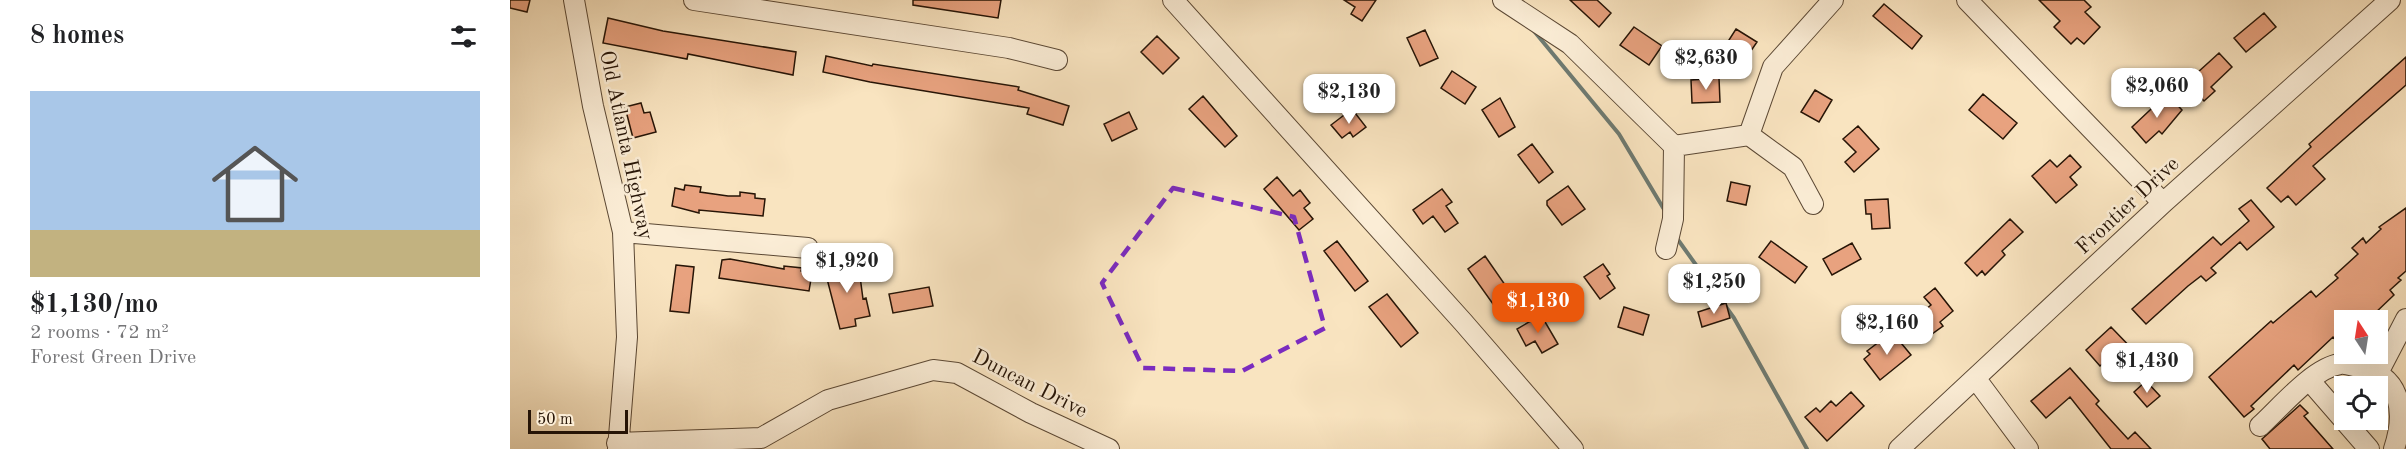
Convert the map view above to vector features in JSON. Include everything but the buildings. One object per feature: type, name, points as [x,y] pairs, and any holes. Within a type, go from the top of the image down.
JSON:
[{"type":"street","name":"Old Atlanta Highway","points":[[574,0],[593,106],[623,232],[627,337],[616,447]]},
{"type":"street","points":[[694,0],[1009,48],[1057,60]]},
{"type":"street","points":[[1173,0],[1463,322],[1573,449]]},
{"type":"street","points":[[1503,0],[1570,44],[1674,146],[1673,219],[1666,249]]},
{"type":"street","points":[[1749,135],[1773,67],[1833,0]]},
{"type":"street","name":"Frontier Drive","points":[[1899,449],[2163,203],[2390,0]]},
{"type":"street","points":[[1972,2],[2163,203]]},
{"type":"street","points":[[1674,146],[1749,135],[1793,167],[1813,204]]},
{"type":"street","points":[[623,232],[808,248]]},
{"type":"street","points":[[2378,373],[2406,319]]},
{"type":"street","points":[[2260,426],[2310,381],[2341,363],[2371,369],[2389,380],[2400,404],[2402,428],[2394,449]]},
{"type":"street","name":"Duncan Drive","points":[[767,443],[828,400],[933,370],[957,373],[1031,413],[1109,449]]},
{"type":"street","points":[[1976,379],[2028,449]]},
{"type":"street","points":[[2310,381],[2369,449]]},
{"type":"street","points":[[616,447],[767,443]]},
{"type":"highlighted area","points":[[1173,188],[1294,217],[1325,328],[1242,371],[1143,368],[1102,283]]},
{"type":"waterway","points":[[1534,31],[1619,134],[1665,211]]},
{"type":"waterway","points":[[1676,237],[1734,318],[1807,449]]}]
